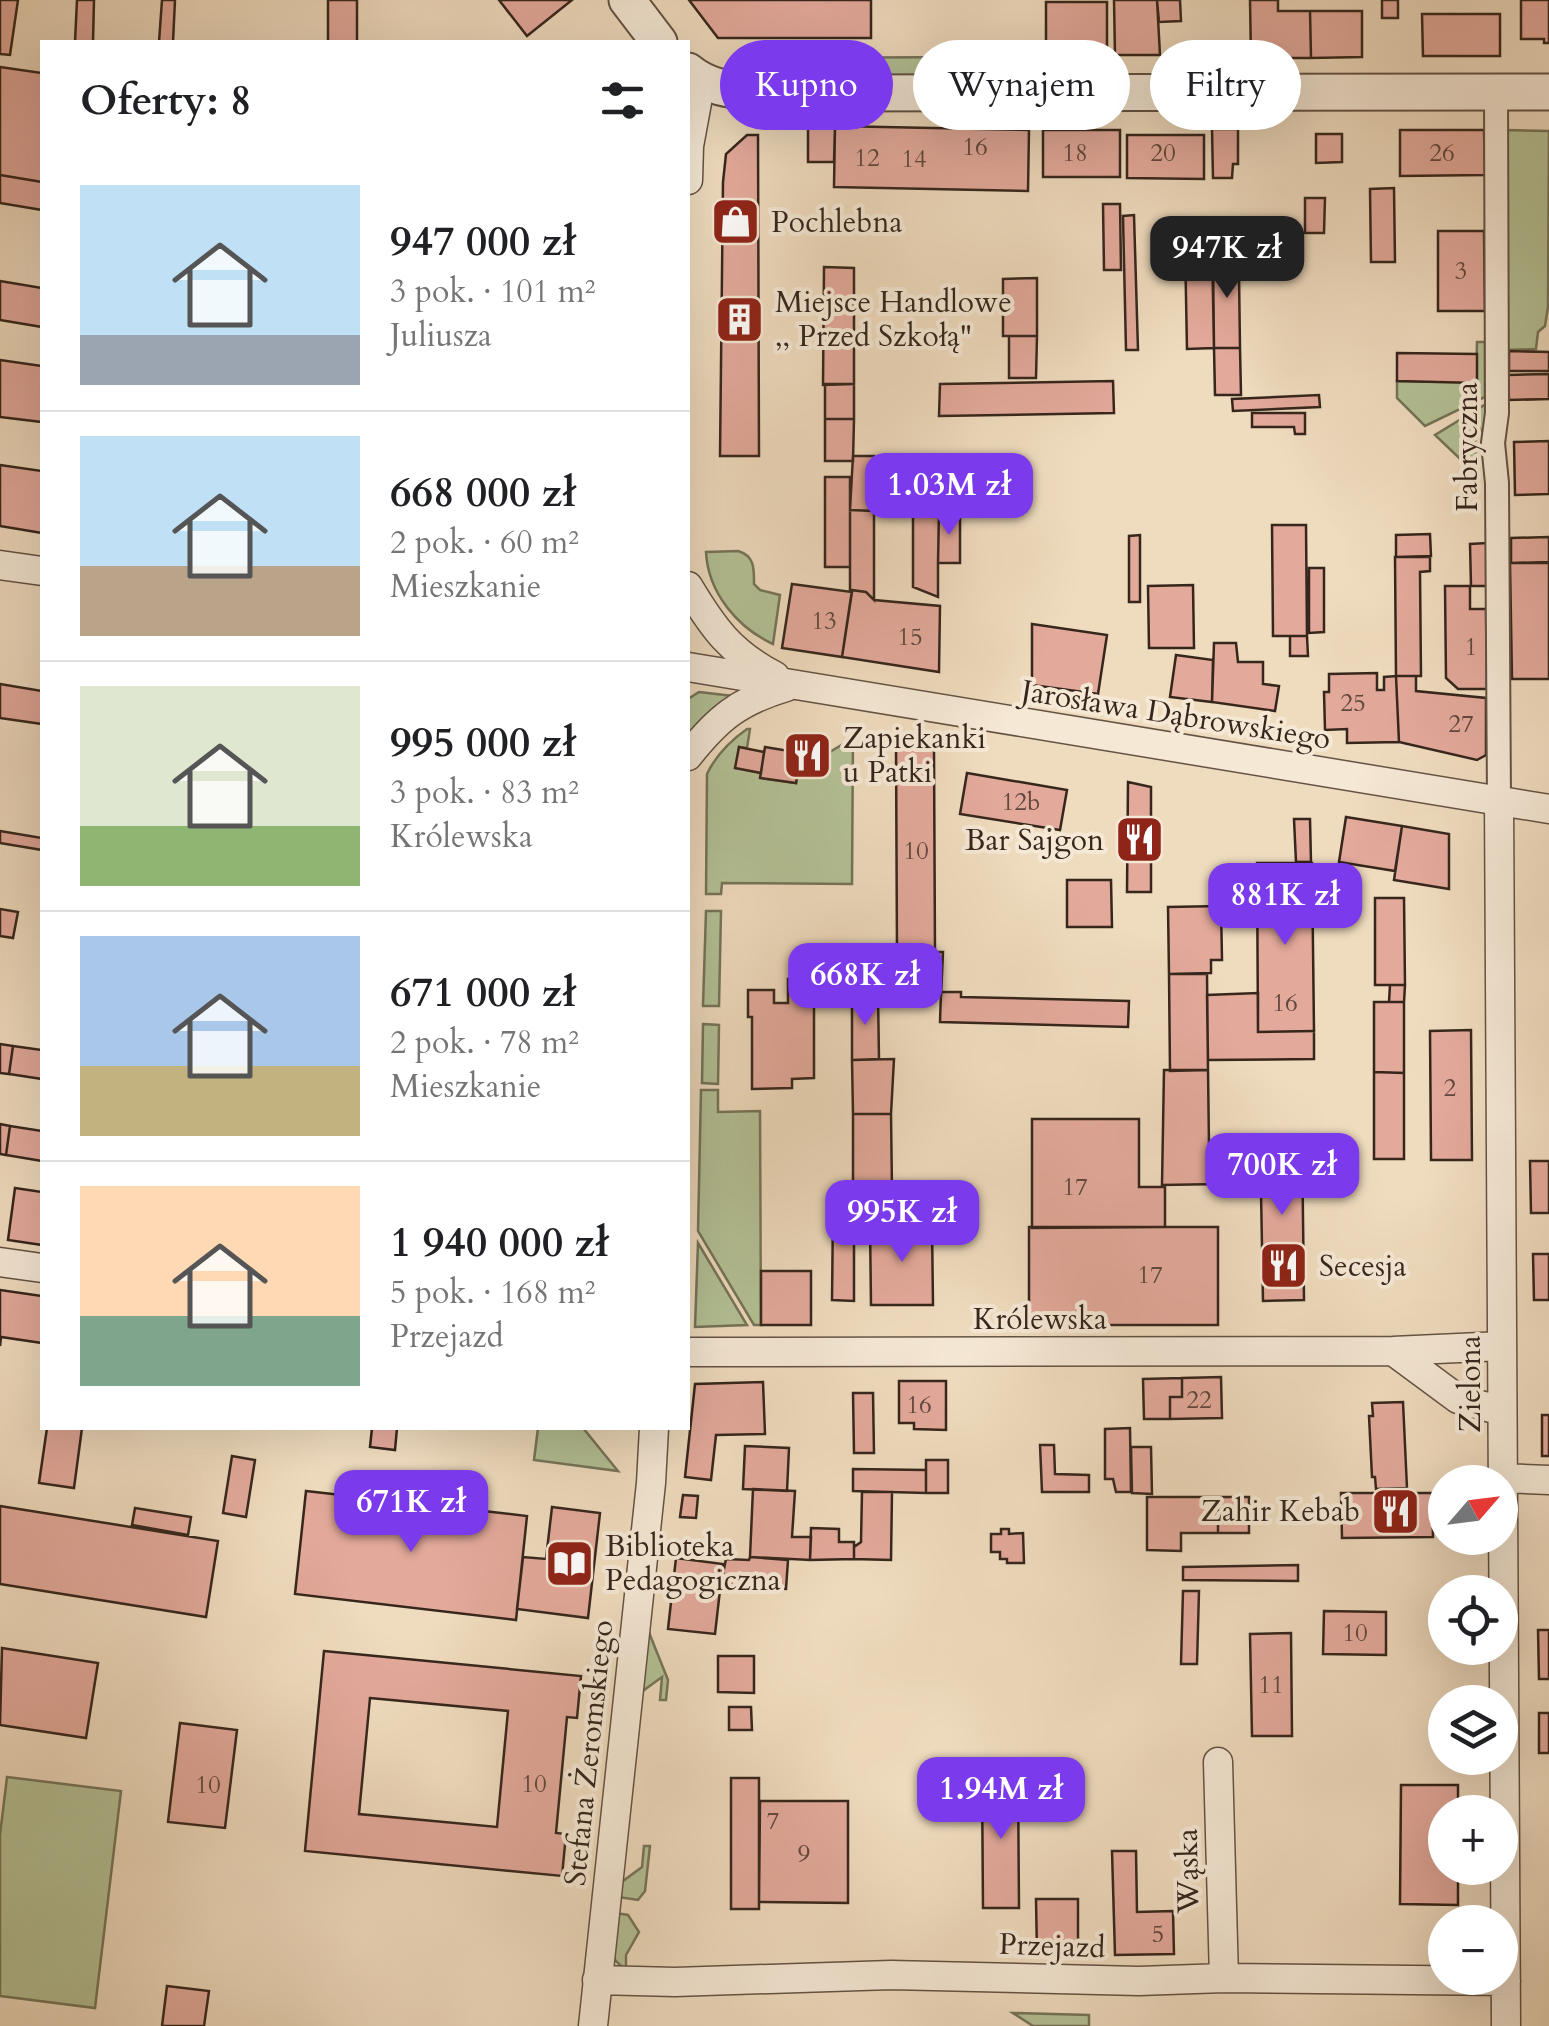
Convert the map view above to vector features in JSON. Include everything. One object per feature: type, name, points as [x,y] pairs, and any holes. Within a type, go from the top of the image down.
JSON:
[{"type":"street","points":[[626,0],[656,40]]},
{"type":"street","points":[[690,132],[694,76],[724,90],[762,93],[1549,92]]},
{"type":"street","name":"Fabryczna","points":[[1496,93],[1493,443],[1497,483],[1499,802]]},
{"type":"street","points":[[0,565],[40,571]]},
{"type":"street","points":[[690,589],[729,646],[792,685]]},
{"type":"street","name":"Jarosława Dąbrowskiego","points":[[690,667],[1549,809]]},
{"type":"street","name":"Jarosława Dąbrowskiego","points":[[690,753],[708,730],[737,705],[792,685]]},
{"type":"street","name":"Zielona","points":[[1499,802],[1503,1465]]},
{"type":"street","points":[[0,1262],[40,1268]]},
{"type":"street","name":"Królewska","points":[[690,1352],[1393,1351],[1502,1346]]},
{"type":"street","points":[[1393,1351],[1458,1399],[1502,1411]]},
{"type":"street","name":"Stefana Żeromskiego","points":[[592,2026],[652,1482],[654,1430]]},
{"type":"street","points":[[1518,1479],[1549,1480]]},
{"type":"street","name":"Zielona","points":[[1503,1555],[1506,1905]]},
{"type":"street","name":"Wąska","points":[[1218,1762],[1224,1978]]},
{"type":"street","name":"Przejazd","points":[[597,1980],[675,1982],[891,1975],[1139,1981],[1428,1980]]},
{"type":"street","name":"Zielona","points":[[1506,1995],[1506,2026]]},
{"type":"green space","points":[[893,57],[913,57],[913,78],[893,78]]},
{"type":"green space","points":[[1506,130],[1549,131],[1548,307],[1536,349],[1506,350]]},
{"type":"green space","points":[[1477,342],[1485,342],[1485,397],[1425,426],[1397,398],[1397,381],[1476,382]]},
{"type":"green space","points":[[1486,404],[1486,426],[1475,436],[1476,474],[1435,435]]},
{"type":"green space","points":[[738,551],[751,560],[754,584],[760,590],[780,595],[773,644],[737,619],[712,581],[706,552]]},
{"type":"green space","points":[[699,692],[733,696],[690,743],[690,698]]},
{"type":"green space","points":[[747,729],[747,748],[739,747],[736,768],[761,773],[761,778],[796,783],[798,768],[822,770],[825,755],[853,738],[852,884],[722,883],[721,894],[706,894],[707,774],[724,749]]},
{"type":"green space","points":[[706,911],[721,911],[719,1006],[703,1006]]},
{"type":"green space","points":[[703,1024],[719,1025],[718,1084],[702,1083]]},
{"type":"green space","points":[[701,1090],[718,1090],[718,1112],[760,1111],[761,1325],[754,1325],[698,1231]]},
{"type":"green space","points":[[698,1243],[747,1325],[695,1327]]},
{"type":"green space","points":[[538,1430],[585,1430],[618,1471],[534,1460]]},
{"type":"green space","points":[[648,1630],[668,1680],[666,1700],[660,1700],[662,1677],[640,1693]]},
{"type":"green space","points":[[7,1777],[121,1791],[95,2008],[0,1996],[0,1835]]},
{"type":"green space","points":[[644,1846],[650,1846],[645,1891],[638,1900],[618,1897],[619,1884],[642,1867]]},
{"type":"green space","points":[[616,1913],[628,1915],[639,1932],[626,1955],[626,1971],[613,1958]]},
{"type":"green space","points":[[1013,2013],[1089,2015],[1089,2026],[1033,2026]]},
{"type":"building","points":[[0,0],[18,0],[10,55],[0,54]]},
{"type":"building","points":[[77,0],[94,0],[93,40],[75,40]]},
{"type":"building","points":[[162,0],[175,0],[173,40],[159,40]]},
{"type":"building","points":[[328,0],[357,0],[357,40],[328,40]]},
{"type":"building","points":[[499,0],[572,0],[527,36]]},
{"type":"building","points":[[689,0],[871,0],[871,38],[718,38]]},
{"type":"building","points":[[1114,0],[1157,0],[1159,40],[1150,40],[1150,55],[1130,55],[1130,40],[1115,40]]},
{"type":"building","points":[[1157,0],[1180,0],[1181,21],[1159,22]]},
{"type":"building","points":[[1250,0],[1278,0],[1278,11],[1310,11],[1311,58],[1301,58],[1301,40],[1251,40]]},
{"type":"building","points":[[1382,0],[1398,0],[1398,18],[1382,18]]},
{"type":"building","points":[[1521,0],[1549,0],[1549,43],[1544,43],[1544,39],[1521,39]]},
{"type":"building","points":[[1046,2],[1107,2],[1107,40],[1046,40]]},
{"type":"building","points":[[1310,11],[1362,11],[1362,57],[1311,58]]},
{"type":"building","points":[[1422,14],[1500,14],[1500,56],[1423,56]]},
{"type":"building","points":[[0,67],[40,73],[40,182],[0,175]]},
{"type":"building","points":[[808,130],[835,130],[834,162],[808,162]]},
{"type":"building","points":[[835,130],[1029,130],[1028,191],[834,187]]},
{"type":"building","points":[[1043,130],[1120,130],[1120,177],[1043,177]]},
{"type":"building","points":[[1212,130],[1238,130],[1238,164],[1233,164],[1232,178],[1213,178]]},
{"type":"building","points":[[1400,130],[1484,130],[1485,175],[1400,176]]},
{"type":"building","points":[[1316,134],[1342,134],[1342,162],[1316,163]]},
{"type":"building","name":"Miejsce Handlowe ,, Przed Szkołą\"","points":[[747,135],[758,135],[759,456],[720,456],[723,182],[726,154]]},
{"type":"building","points":[[1127,135],[1204,135],[1204,179],[1127,178]]},
{"type":"building","points":[[0,175],[40,182],[40,210],[0,203]]},
{"type":"building","points":[[1394,188],[1395,262],[1371,262],[1370,189]]},
{"type":"building","points":[[1305,198],[1325,198],[1324,233],[1305,233]]},
{"type":"building","points":[[1103,204],[1120,204],[1121,270],[1104,270]]},
{"type":"building","points":[[1134,215],[1138,350],[1126,350],[1123,216]]},
{"type":"building","points":[[1438,231],[1484,231],[1485,311],[1438,311]]},
{"type":"building","points":[[1212,243],[1214,348],[1187,349],[1185,244]]},
{"type":"building","points":[[1213,256],[1244,256],[1244,275],[1239,275],[1240,348],[1214,348]]},
{"type":"building","points":[[824,267],[854,268],[854,384],[823,385]]},
{"type":"building","points":[[1037,278],[1037,336],[1003,336],[1003,279]]},
{"type":"building","points":[[0,281],[40,288],[40,327],[0,320]]},
{"type":"building","points":[[1009,336],[1037,336],[1036,378],[1009,378]]},
{"type":"building","points":[[1214,348],[1240,348],[1241,395],[1215,395]]},
{"type":"building","points":[[1509,351],[1549,352],[1549,371],[1509,371]]},
{"type":"building","points":[[1397,353],[1477,354],[1477,383],[1397,381]]},
{"type":"building","points":[[0,360],[40,366],[40,422],[0,417]]},
{"type":"building","points":[[1549,374],[1549,399],[1509,400],[1508,375]]},
{"type":"building","points":[[1113,381],[1114,413],[939,416],[940,384]]},
{"type":"building","points":[[825,384],[854,384],[854,419],[825,419]]},
{"type":"building","points":[[1319,395],[1320,407],[1233,411],[1232,399]]},
{"type":"building","points":[[1252,413],[1305,413],[1305,434],[1295,434],[1294,427],[1252,427]]},
{"type":"building","points":[[825,419],[854,419],[853,461],[825,461]]},
{"type":"building","points":[[1549,441],[1549,494],[1515,495],[1514,442]]},
{"type":"building","points":[[853,456],[874,456],[874,511],[850,510]]},
{"type":"building","points":[[938,456],[960,456],[960,513],[939,512]]},
{"type":"building","points":[[0,465],[40,471],[40,533],[0,526]]},
{"type":"building","points":[[825,477],[850,477],[850,567],[825,567]]},
{"type":"building","points":[[919,482],[939,482],[939,512],[919,513]]},
{"type":"building","points":[[850,510],[874,511],[874,600],[866,592],[850,590]]},
{"type":"building","points":[[939,512],[938,597],[913,587],[913,513]]},
{"type":"building","points":[[939,512],[960,513],[960,563],[938,563]]},
{"type":"building","points":[[1272,525],[1306,525],[1307,636],[1273,636]]},
{"type":"building","points":[[1430,534],[1431,556],[1396,557],[1396,535]]},
{"type":"building","points":[[1140,535],[1140,602],[1129,602],[1129,536]]},
{"type":"building","points":[[1549,537],[1549,562],[1511,563],[1511,538]]},
{"type":"building","points":[[1487,543],[1488,586],[1471,586],[1470,544]]},
{"type":"building","points":[[1395,557],[1430,557],[1430,571],[1420,572],[1421,676],[1396,676]]},
{"type":"building","points":[[1510,563],[1549,563],[1549,679],[1512,679]]},
{"type":"building","points":[[1309,568],[1324,568],[1324,632],[1309,633]]},
{"type":"building","points":[[792,584],[852,592],[842,657],[782,648]]},
{"type":"building","points":[[1193,585],[1194,648],[1149,648],[1148,586]]},
{"type":"building","points":[[1445,586],[1470,586],[1470,609],[1486,609],[1487,689],[1458,689],[1446,678]]},
{"type":"building","points":[[852,590],[866,592],[874,600],[940,606],[939,672],[842,657]]},
{"type":"building","points":[[1032,624],[1107,635],[1098,694],[1032,685]]},
{"type":"building","points":[[1290,636],[1307,636],[1308,656],[1290,656]]},
{"type":"building","points":[[1214,643],[1236,643],[1238,662],[1263,662],[1263,684],[1279,686],[1275,711],[1212,702]]},
{"type":"building","points":[[1176,655],[1213,660],[1212,702],[1170,697]]},
{"type":"building","points":[[1377,673],[1377,690],[1384,690],[1384,677],[1396,676],[1399,742],[1347,743],[1347,729],[1325,730],[1324,692],[1329,692],[1329,674]]},
{"type":"building","points":[[1396,676],[1416,676],[1416,691],[1486,698],[1486,755],[1477,760],[1399,742]]},
{"type":"building","points":[[0,684],[40,691],[40,724],[0,718]]},
{"type":"building","points":[[896,745],[934,751],[935,952],[897,952]]},
{"type":"building","points":[[739,747],[764,752],[761,773],[735,768]]},
{"type":"building","points":[[765,747],[801,753],[796,783],[760,778]]},
{"type":"building","points":[[802,748],[825,752],[822,771],[798,768]]},
{"type":"building","points":[[967,773],[1067,790],[1060,830],[960,814]]},
{"type":"building","name":"Bar Sajgon","points":[[1128,782],[1151,787],[1151,892],[1127,892]]},
{"type":"building","points":[[1346,817],[1402,826],[1395,871],[1339,862]]},
{"type":"building","points":[[1294,819],[1310,819],[1311,862],[1296,862]]},
{"type":"building","points":[[1402,826],[1449,834],[1449,889],[1394,880]]},
{"type":"building","points":[[0,831],[40,838],[40,850],[0,843]]},
{"type":"building","points":[[1257,863],[1312,863],[1314,1031],[1258,1032]]},
{"type":"building","points":[[1067,880],[1111,880],[1112,927],[1067,927]]},
{"type":"building","points":[[1375,898],[1404,898],[1405,985],[1375,985]]},
{"type":"building","points":[[1221,906],[1222,960],[1211,960],[1211,973],[1169,974],[1168,907]]},
{"type":"building","points":[[0,909],[18,912],[13,938],[0,936]]},
{"type":"building","points":[[853,945],[872,946],[872,995],[852,996]]},
{"type":"building","points":[[893,952],[943,952],[941,996],[894,997]]},
{"type":"building","points":[[1169,974],[1207,974],[1208,1070],[1170,1071]]},
{"type":"building","points":[[788,979],[814,979],[814,1078],[792,1079],[792,1088],[752,1089],[748,990],[774,990],[774,1003],[788,1003]]},
{"type":"building","points":[[1390,985],[1405,985],[1404,1002],[1389,1002]]},
{"type":"building","points":[[941,992],[961,992],[961,997],[1129,1001],[1128,1027],[940,1022]]},
{"type":"building","points":[[1258,993],[1258,1032],[1314,1031],[1314,1059],[1208,1060],[1207,995]]},
{"type":"building","points":[[878,995],[879,1059],[852,1060],[852,996]]},
{"type":"building","points":[[1374,1002],[1404,1002],[1404,1073],[1374,1072]]},
{"type":"building","points":[[1471,1030],[1472,1160],[1431,1160],[1430,1031]]},
{"type":"building","points":[[0,1044],[13,1046],[9,1074],[0,1073]]},
{"type":"building","points":[[13,1046],[40,1050],[40,1079],[9,1074]]},
{"type":"building","points":[[894,1059],[891,1114],[853,1114],[852,1060]]},
{"type":"building","points":[[1164,1070],[1208,1070],[1209,1146],[1220,1146],[1221,1184],[1162,1185]]},
{"type":"building","points":[[1374,1072],[1404,1073],[1404,1159],[1374,1159]]},
{"type":"building","points":[[853,1114],[891,1114],[892,1191],[853,1191]]},
{"type":"building","points":[[1032,1119],[1139,1119],[1139,1187],[1165,1187],[1165,1227],[1032,1228]]},
{"type":"building","points":[[0,1124],[10,1126],[6,1155],[0,1154]]},
{"type":"building","points":[[10,1126],[40,1131],[40,1161],[6,1155]]},
{"type":"building","points":[[1302,1136],[1304,1300],[1263,1301],[1260,1137]]},
{"type":"building","points":[[1530,1161],[1549,1161],[1549,1213],[1531,1213]]},
{"type":"building","points":[[15,1188],[40,1192],[40,1245],[8,1240]]},
{"type":"building","points":[[833,1213],[854,1213],[854,1301],[832,1300]]},
{"type":"building","points":[[932,1225],[933,1305],[871,1305],[870,1226]]},
{"type":"building","points":[[1029,1227],[1218,1227],[1218,1325],[1029,1325]]},
{"type":"building","points":[[1533,1254],[1549,1254],[1549,1300],[1534,1300]]},
{"type":"building","points":[[761,1271],[811,1271],[811,1325],[761,1325]]},
{"type":"building","points":[[0,1290],[40,1296],[40,1343],[1,1337],[0,1346]]},
{"type":"building","points":[[1221,1377],[1222,1418],[1170,1419],[1170,1397],[1182,1397],[1182,1378]]},
{"type":"building","points":[[1182,1378],[1182,1397],[1170,1397],[1170,1419],[1144,1419],[1143,1379]]},
{"type":"building","points":[[899,1381],[946,1381],[946,1430],[914,1429],[914,1423],[899,1423]]},
{"type":"building","points":[[763,1382],[765,1434],[716,1435],[711,1480],[685,1477],[695,1384]]},
{"type":"building","points":[[853,1393],[873,1393],[874,1453],[854,1453]]},
{"type":"building","points":[[1403,1402],[1407,1488],[1376,1489],[1369,1416],[1373,1416],[1372,1403]]},
{"type":"building","points":[[1542,1415],[1549,1415],[1549,1456],[1542,1456]]},
{"type":"building","points":[[1130,1428],[1131,1492],[1116,1492],[1113,1479],[1105,1479],[1105,1429]]},
{"type":"building","points":[[47,1430],[82,1430],[74,1488],[39,1483]]},
{"type":"building","points":[[372,1430],[397,1430],[395,1450],[370,1447]]},
{"type":"building","points":[[1040,1445],[1054,1445],[1055,1474],[1089,1475],[1089,1492],[1042,1492]]},
{"type":"building","points":[[745,1446],[789,1448],[787,1491],[743,1489]]},
{"type":"building","points":[[1131,1447],[1151,1447],[1152,1494],[1132,1493]]},
{"type":"building","points":[[232,1456],[255,1460],[246,1517],[223,1513]]},
{"type":"building","points":[[926,1460],[948,1460],[948,1493],[926,1493]]},
{"type":"building","points":[[853,1469],[926,1470],[926,1493],[853,1491]]},
{"type":"building","points":[[753,1489],[795,1491],[792,1537],[811,1537],[810,1560],[750,1557]]},
{"type":"building","points":[[306,1491],[527,1516],[516,1620],[295,1594]]},
{"type":"building","points":[[862,1492],[892,1492],[891,1560],[854,1559],[854,1547],[861,1542]]},
{"type":"building","points":[[1341,1493],[1428,1493],[1428,1537],[1342,1538]]},
{"type":"building","points":[[683,1495],[698,1496],[696,1518],[680,1517]]},
{"type":"building","points":[[1147,1497],[1218,1497],[1218,1533],[1181,1533],[1181,1551],[1147,1550]]},
{"type":"building","points":[[1218,1497],[1249,1497],[1249,1533],[1218,1533]]},
{"type":"building","points":[[0,1506],[218,1541],[206,1617],[0,1584]]},
{"type":"building","points":[[552,1507],[600,1513],[588,1618],[517,1609],[523,1557],[546,1559]]},
{"type":"building","points":[[135,1508],[191,1517],[188,1535],[132,1525]]},
{"type":"building","points":[[811,1528],[839,1529],[839,1542],[854,1542],[854,1559],[810,1560]]},
{"type":"building","points":[[1001,1529],[1009,1529],[1009,1534],[1023,1533],[1024,1563],[1007,1563],[1007,1559],[1000,1559],[1000,1552],[991,1552],[991,1534],[1001,1534]]},
{"type":"building","points":[[676,1558],[723,1564],[715,1634],[668,1629]]},
{"type":"building","points":[[726,1559],[788,1560],[786,1589],[721,1584]]},
{"type":"building","points":[[1298,1565],[1298,1581],[1183,1580],[1183,1567]]},
{"type":"building","points":[[1183,1591],[1199,1591],[1197,1664],[1181,1664]]},
{"type":"building","points":[[1324,1611],[1386,1612],[1386,1655],[1323,1654]]},
{"type":"building","points":[[1538,1630],[1549,1630],[1549,1679],[1539,1679]]},
{"type":"building","points":[[1291,1633],[1292,1736],[1252,1736],[1250,1634]]},
{"type":"building","points":[[2,1648],[98,1663],[86,1738],[0,1725]]},
{"type":"building","points":[[324,1651],[581,1676],[577,1718],[567,1717],[556,1833],[566,1834],[562,1876],[305,1851]],"holes":[[[370,1698],[508,1711],[497,1827],[359,1814]]]},
{"type":"building","points":[[718,1656],[754,1656],[754,1693],[718,1692]]},
{"type":"building","points":[[729,1707],[751,1707],[752,1730],[729,1730]]},
{"type":"building","points":[[1539,1713],[1549,1713],[1549,1753],[1539,1753]]},
{"type":"building","points":[[180,1723],[237,1730],[225,1828],[168,1822]]},
{"type":"building","points":[[982,1775],[1018,1775],[1019,1908],[983,1908]]},
{"type":"building","points":[[731,1778],[759,1778],[759,1909],[731,1909]]},
{"type":"building","points":[[1401,1785],[1458,1785],[1458,1795],[1428,1795],[1428,1885],[1458,1885],[1458,1905],[1400,1904]]},
{"type":"building","points":[[760,1801],[848,1801],[848,1903],[759,1902]]},
{"type":"building","points":[[1112,1851],[1136,1851],[1137,1912],[1173,1911],[1174,1954],[1115,1955]]},
{"type":"building","points":[[1036,1899],[1078,1899],[1078,1955],[1037,1955]]},
{"type":"building","points":[[167,1986],[209,1991],[204,2026],[162,2026]]},
{"type":"place","name":"Pochlebna","points":[[736,222]]},
{"type":"place","name":"Miejsce Handlowe ,, Przed Szkołą\"","points":[[740,319]]},
{"type":"place","name":"Zapiekanki u Patki","points":[[808,755]]},
{"type":"place","name":"Bar Sajgon","points":[[1139,840]]},
{"type":"place","name":"Secesja","points":[[1284,1266]]},
{"type":"place","name":"Zahir Kebab","points":[[1395,1511]]},
{"type":"place","name":"Biblioteka Pedagogiczna","points":[[570,1563]]}]
